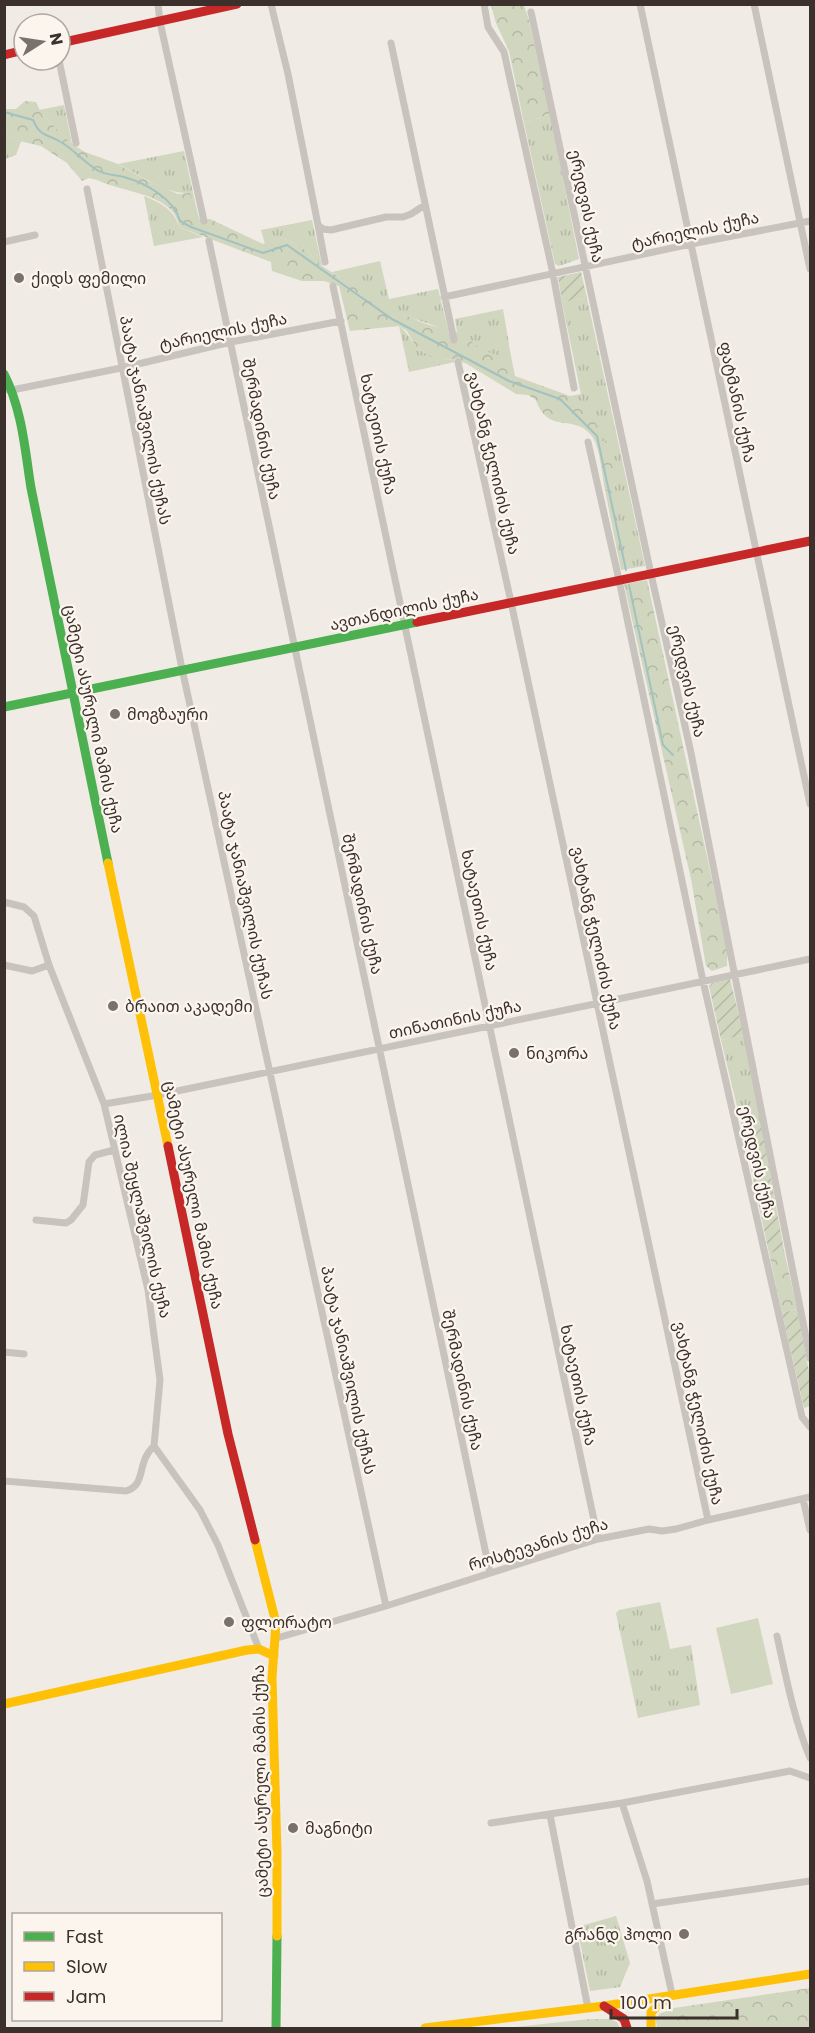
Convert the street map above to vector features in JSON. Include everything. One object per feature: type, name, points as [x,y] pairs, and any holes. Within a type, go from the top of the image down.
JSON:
[{"type":"main road","points":[[72,40],[237,4]]},
{"type":"main road","name":"ცამეტი ასურელი მამის ქუჩა","points":[[4,375],[21,426],[31,488],[73,694],[228,1434],[276,1623],[277,1647],[272,1678],[277,1853],[276,2028]]},
{"type":"main road","name":"ავთანდილის ქუჩა","points":[[4,707],[183,672],[810,541]]},
{"type":"main road","points":[[4,1704],[247,1650],[259,1649],[274,1656]]},
{"type":"main road","points":[[424,2028],[604,2006],[810,1974]]},
{"type":"main road","points":[[651,2028],[651,2012],[672,1994]]},
{"type":"main road","points":[[604,2006],[624,2019],[627,2028]]},
{"type":"street","points":[[158,4],[204,221]]},
{"type":"street","points":[[271,4],[288,74],[325,262]]},
{"type":"street","points":[[484,4],[488,27],[504,52],[553,274],[573,388]]},
{"type":"street","name":"ფატმანის ქუჩა","points":[[640,4],[810,804]]},
{"type":"street","points":[[754,4],[810,269]]},
{"type":"street","name":"ერედვის ქუჩა","points":[[531,12],[691,753],[810,1358]]},
{"type":"street","points":[[391,43],[454,340]]},
{"type":"street","points":[[61,72],[76,143]]},
{"type":"street","name":"პაატა ჯანიაშვილის ქუჩას","points":[[87,189],[183,672],[386,1606]]},
{"type":"street","points":[[318,225],[323,229],[331,230],[386,217],[403,217],[425,205]]},
{"type":"street","name":"ტარიელის ქუჩა","points":[[444,297],[810,221]]},
{"type":"street","points":[[4,242],[35,236]]},
{"type":"street","name":"შერმადინის ქუჩა","points":[[209,241],[490,1573]]},
{"type":"street","name":"ხატაეთის ქუჩა","points":[[333,286],[598,1539]]},
{"type":"street","name":"ტარიელის ქუჩა","points":[[8,389],[121,368],[231,342],[342,321]]},
{"type":"street","name":"ვახტანგ ჭელიძის ქუჩა","points":[[458,362],[708,1520]]},
{"type":"street","name":"ერედვის ქუჩა","points":[[588,442],[704,981],[802,1417],[810,1426]]},
{"type":"street","name":"ილია შეყლაშვილის ქუჩა","points":[[4,902],[24,907],[33,916],[104,1104],[152,1313],[160,1380],[154,1446]]},
{"type":"street","name":"თინათინის ქუჩა","points":[[104,1104],[158,1095],[810,958]]},
{"type":"street","points":[[4,965],[32,971],[50,965]]},
{"type":"street","points":[[36,1220],[66,1223],[71,1220],[83,1205],[89,1162],[95,1155],[114,1150]]},
{"type":"street","points":[[4,1352],[24,1354]]},
{"type":"street","points":[[4,1481],[126,1491],[133,1489],[138,1483],[143,1460],[154,1446],[200,1510],[209,1527],[259,1649]]},
{"type":"street","points":[[807,1498],[810,1530]]},
{"type":"street","name":"როსტევანის ქუჩა","points":[[277,1638],[598,1539],[649,1529],[662,1531],[676,1529],[807,1498]]},
{"type":"street","points":[[777,1636],[790,1693],[810,1758]]},
{"type":"street","points":[[491,1823],[622,1803],[790,1771],[810,1778]]},
{"type":"street","points":[[622,1803],[652,1904],[672,1994]]},
{"type":"street","points":[[550,1815],[588,2008]]},
{"type":"street","points":[[652,1904],[810,1881]]},
{"type":"green space","points":[[491,5],[524,5],[550,114],[524,123],[509,51],[496,23]]},
{"type":"green space","points":[[25,101],[36,102],[42,115],[72,144],[85,152],[118,164],[178,194],[190,193],[200,220],[210,219],[263,244],[281,237],[306,250],[322,266],[388,308],[449,333],[457,332],[488,352],[511,356],[515,376],[570,396],[594,420],[610,454],[616,484],[612,493],[605,490],[599,453],[591,435],[576,425],[554,421],[547,417],[536,400],[528,395],[516,394],[467,364],[454,359],[436,360],[416,347],[407,331],[399,326],[350,331],[339,286],[324,281],[302,281],[272,271],[271,262],[179,227],[173,212],[155,199],[89,178],[82,181],[67,163],[41,146],[15,140],[5,131],[5,109],[16,109]]},
{"type":"green space","points":[[64,105],[72,144],[39,110]]},
{"type":"green space","points":[[550,114],[579,259],[559,266],[555,264],[524,123]]},
{"type":"green space","points":[[5,131],[15,140],[21,141],[16,155],[5,159]]},
{"type":"green space","points":[[184,151],[199,220],[189,193],[162,187],[118,164]]},
{"type":"green space","points":[[144,196],[166,207],[174,216],[179,227],[203,237],[154,246]]},
{"type":"green space","points":[[312,220],[322,266],[306,250],[281,237],[265,244],[261,230]]},
{"type":"green space","points":[[380,261],[389,299],[438,289],[449,333],[380,304],[332,272]]},
{"type":"green space","points":[[581,272],[587,298],[562,302],[558,277]]},
{"type":"green space","points":[[587,298],[645,566],[621,570],[605,490],[612,492],[616,484],[579,406],[570,396],[581,394],[562,302]]},
{"type":"green space","points":[[503,309],[511,356],[494,356],[457,332],[455,319]]},
{"type":"green space","points":[[399,326],[422,351],[440,359],[454,359],[455,362],[409,372]]},
{"type":"green space","points":[[647,580],[727,949],[727,966],[712,971],[706,966],[691,879],[624,584]]},
{"type":"green space","points":[[730,979],[744,1035],[721,1040],[709,986],[712,983]]},
{"type":"green space","points":[[744,1035],[761,1124],[742,1127],[721,1040]]},
{"type":"green space","points":[[761,1124],[784,1250],[769,1253],[742,1127]]},
{"type":"green space","points":[[784,1250],[797,1309],[782,1313],[769,1253]]},
{"type":"green space","points":[[797,1309],[810,1377],[810,1406],[804,1408],[782,1313]]},
{"type":"green space","points":[[660,1602],[670,1649],[691,1645],[700,1705],[638,1718],[616,1613],[619,1610]]},
{"type":"green space","points":[[758,1618],[773,1684],[731,1694],[716,1628]]},
{"type":"green space","points":[[616,1916],[630,1963],[620,1987],[590,1991],[577,1927]]},
{"type":"green space","points":[[810,1988],[810,2028],[657,2028],[656,2021],[659,2014],[674,2008]]},
{"type":"green space","points":[[609,2019],[617,2022],[620,2028],[505,2028]]},
{"type":"waterway","points":[[4,112],[33,120],[41,132],[61,142],[100,172],[124,177],[150,188],[172,206],[180,221],[191,227],[263,253],[287,245],[392,319],[509,381],[560,399],[597,436],[626,570]]},
{"type":"waterway","points":[[629,585],[663,745],[673,755]]},
{"type":"traffic: fast","points":[[4,374],[15,401],[22,430],[31,488],[108,863]]},
{"type":"traffic: fast","points":[[4,707],[417,622]]},
{"type":"traffic: fast","points":[[276,2028],[277,1936]]},
{"type":"traffic: slow","points":[[108,863],[168,1146]]},
{"type":"traffic: slow","points":[[255,1540],[276,1623],[272,1678],[277,1936]]},
{"type":"traffic: slow","points":[[4,1704],[247,1650],[259,1649],[274,1656]]},
{"type":"traffic: slow","points":[[425,2028],[604,2006],[810,1974]]},
{"type":"traffic: slow","points":[[651,2028],[651,2012],[671,1995]]},
{"type":"traffic: jam","points":[[72,40],[237,4]]},
{"type":"traffic: jam","points":[[4,55],[12,53]]},
{"type":"traffic: jam","points":[[417,622],[810,541]]},
{"type":"traffic: jam","points":[[168,1146],[228,1434],[255,1540]]},
{"type":"traffic: jam","points":[[604,2006],[624,2019],[627,2028]]},
{"type":"place","name":"ქიდს ფემილი","points":[[19,278]]},
{"type":"place","name":"მოგზაური","points":[[115,714]]},
{"type":"place","name":"ბრაით აკადემი","points":[[113,1006]]},
{"type":"place","name":"ნიკორა","points":[[514,1053]]},
{"type":"place","name":"ფლორატო","points":[[229,1622]]},
{"type":"place","name":"მაგნიტი","points":[[293,1828]]},
{"type":"place","name":"გრანდ ჰოლი","points":[[684,1934]]}]
